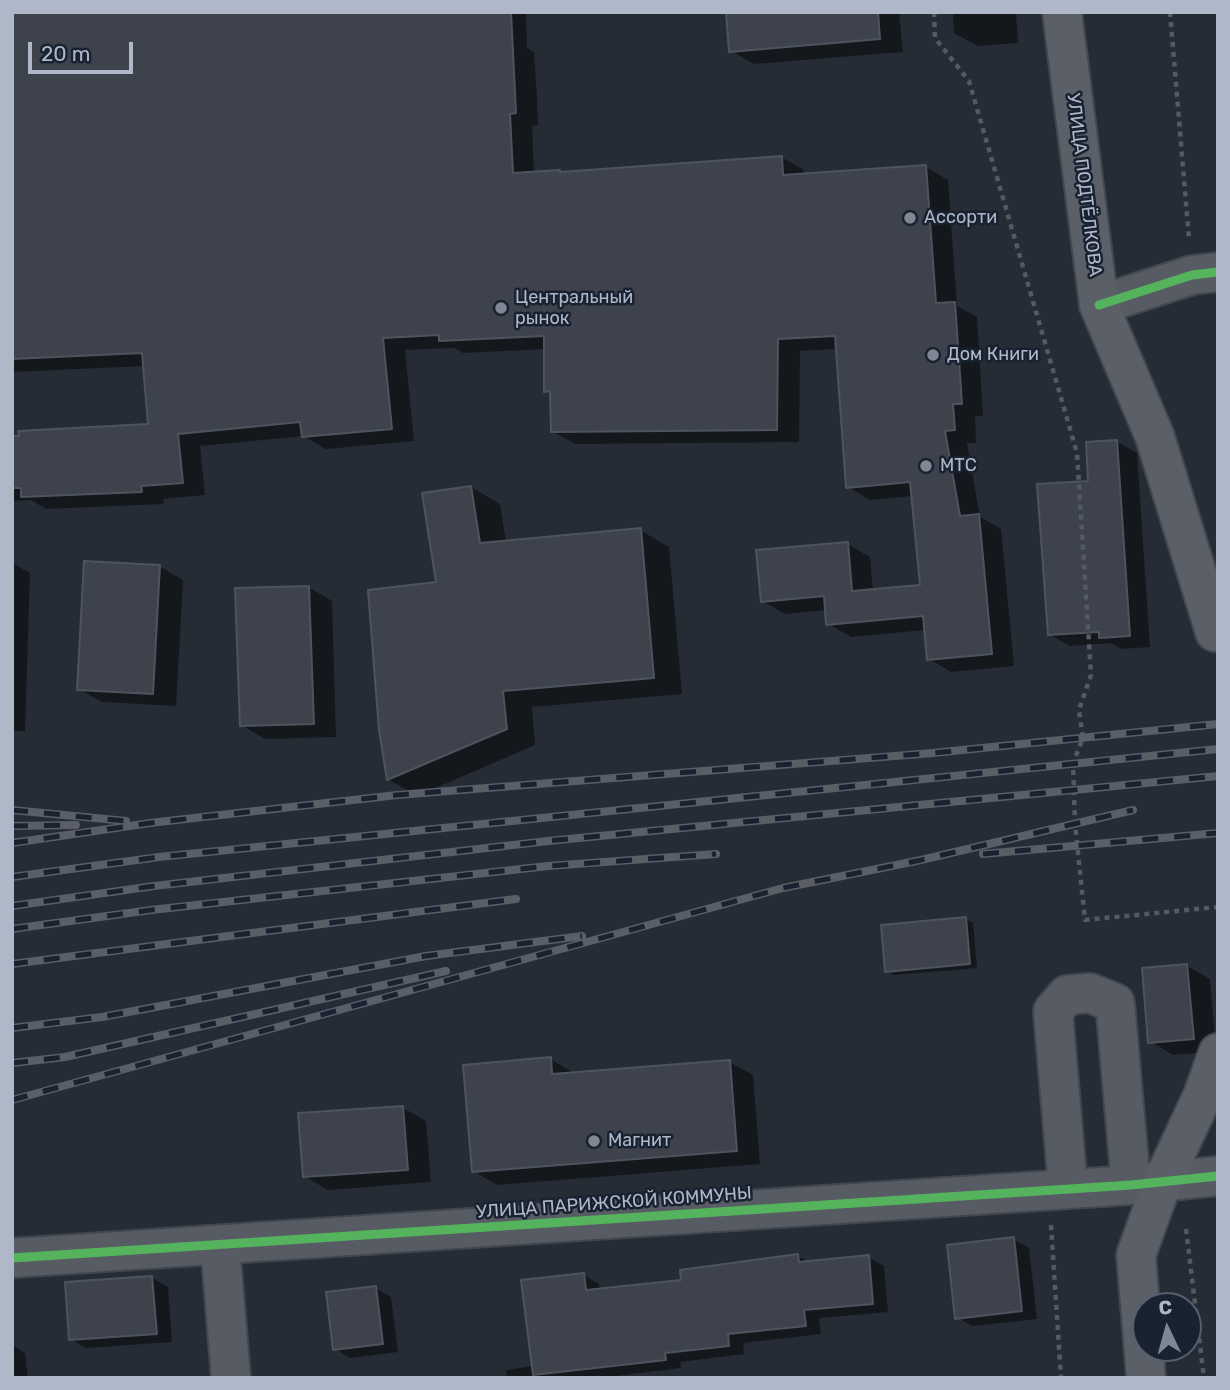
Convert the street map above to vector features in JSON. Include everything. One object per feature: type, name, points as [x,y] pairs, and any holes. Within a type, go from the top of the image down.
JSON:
[{"type":"main road","name":"УЛИЦА ПОДТЁЛКОВА","points":[[1062,12],[1100,304],[1155,437],[1214,632]]},
{"type":"main road","points":[[1146,1378],[1136,1255],[1176,1181],[1218,1053]]},
{"type":"street","points":[[1100,304],[1205,273]]},
{"type":"street","points":[[1059,1190],[1053,1011],[1067,995],[1090,993],[1115,1003],[1176,1181]]},
{"type":"street","name":"УЛИЦА ПАРИЖСКОЙ КОММУНЫ","points":[[12,1258],[1176,1181]]},
{"type":"street","points":[[220,1245],[231,1378]]},
{"type":"path","points":[[934,12],[935,38],[970,81],[1077,453],[1091,675],[1079,710],[1083,738],[1073,762],[1074,824],[1085,920],[1218,907]]},
{"type":"path","points":[[1170,12],[1205,273]]},
{"type":"path","points":[[1176,1181],[1184,1209],[1204,1378]]},
{"type":"path","points":[[1059,1190],[1061,1378]]},
{"type":"building","name":"Центральный рынок","points":[[12,12],[511,12],[516,113],[510,114],[513,173],[782,156],[783,175],[926,165],[936,303],[955,302],[962,404],[953,404],[955,430],[945,431],[960,516],[979,514],[992,654],[927,660],[923,616],[826,625],[824,596],[761,602],[756,550],[848,542],[852,591],[920,585],[910,482],[846,488],[835,336],[778,339],[777,430],[551,432],[550,391],[544,392],[544,336],[439,341],[439,335],[383,338],[392,429],[302,437],[300,422],[178,434],[183,483],[141,486],[142,492],[21,497],[21,488],[12,488],[12,436],[19,436],[18,431],[148,424],[142,353],[12,359]]},
{"type":"building","points":[[726,12],[878,12],[880,39],[729,52]]},
{"type":"building","points":[[1117,440],[1130,636],[1099,638],[1099,632],[1048,635],[1037,484],[1088,481],[1086,442]]},
{"type":"building","points":[[471,486],[480,543],[641,528],[654,678],[503,691],[507,729],[387,780],[379,730],[368,590],[436,582],[422,493]]},
{"type":"building","points":[[84,561],[160,565],[153,694],[77,690]]},
{"type":"building","points":[[309,586],[314,724],[240,726],[235,588]]},
{"type":"building","points":[[966,917],[970,964],[885,972],[881,925]]},
{"type":"building","points":[[1187,964],[1194,1039],[1148,1043],[1142,968]]},
{"type":"building","points":[[551,1057],[552,1074],[730,1060],[737,1151],[472,1172],[463,1065]]},
{"type":"building","points":[[403,1106],[408,1170],[303,1177],[298,1113]]},
{"type":"building","points":[[1014,1237],[1022,1311],[955,1319],[947,1245]]},
{"type":"building","points":[[798,1254],[799,1262],[869,1255],[873,1304],[804,1310],[806,1326],[728,1334],[729,1346],[665,1353],[666,1360],[533,1375],[521,1280],[584,1273],[586,1290],[681,1280],[680,1270]]},
{"type":"building","points":[[152,1276],[157,1334],[69,1340],[65,1282]]},
{"type":"building","points":[[376,1286],[383,1344],[333,1350],[326,1292]]},
{"type":"railway","points":[[12,843],[150,823],[397,795],[933,753],[1218,724]]},
{"type":"railway","points":[[12,877],[159,857],[1218,749]]},
{"type":"railway","points":[[12,906],[154,886],[548,841],[1218,776]]},
{"type":"railway","points":[[12,810],[126,821]]},
{"type":"railway","points":[[12,1100],[783,888],[921,860],[1133,810]]},
{"type":"railway","points":[[12,826],[76,825]]},
{"type":"railway","points":[[983,854],[1218,833]]},
{"type":"railway","points":[[12,929],[151,910],[548,866],[716,854]]},
{"type":"railway","points":[[12,964],[516,899]]},
{"type":"railway","points":[[12,1028],[102,1017],[426,956],[582,936]]},
{"type":"railway","points":[[12,1063],[65,1057],[446,971]]},
{"type":"cycle path","points":[[1099,305],[1192,275],[1218,272]]},
{"type":"cycle path","points":[[12,1258],[1131,1185],[1218,1176]]},
{"type":"place","name":"Ассорти","points":[[910,218]]},
{"type":"place","name":"Центральный рынок","points":[[501,308]]},
{"type":"place","name":"Дом Книги","points":[[933,355]]},
{"type":"place","name":"МТС","points":[[926,466]]},
{"type":"place","name":"Магнит","points":[[594,1141]]}]
